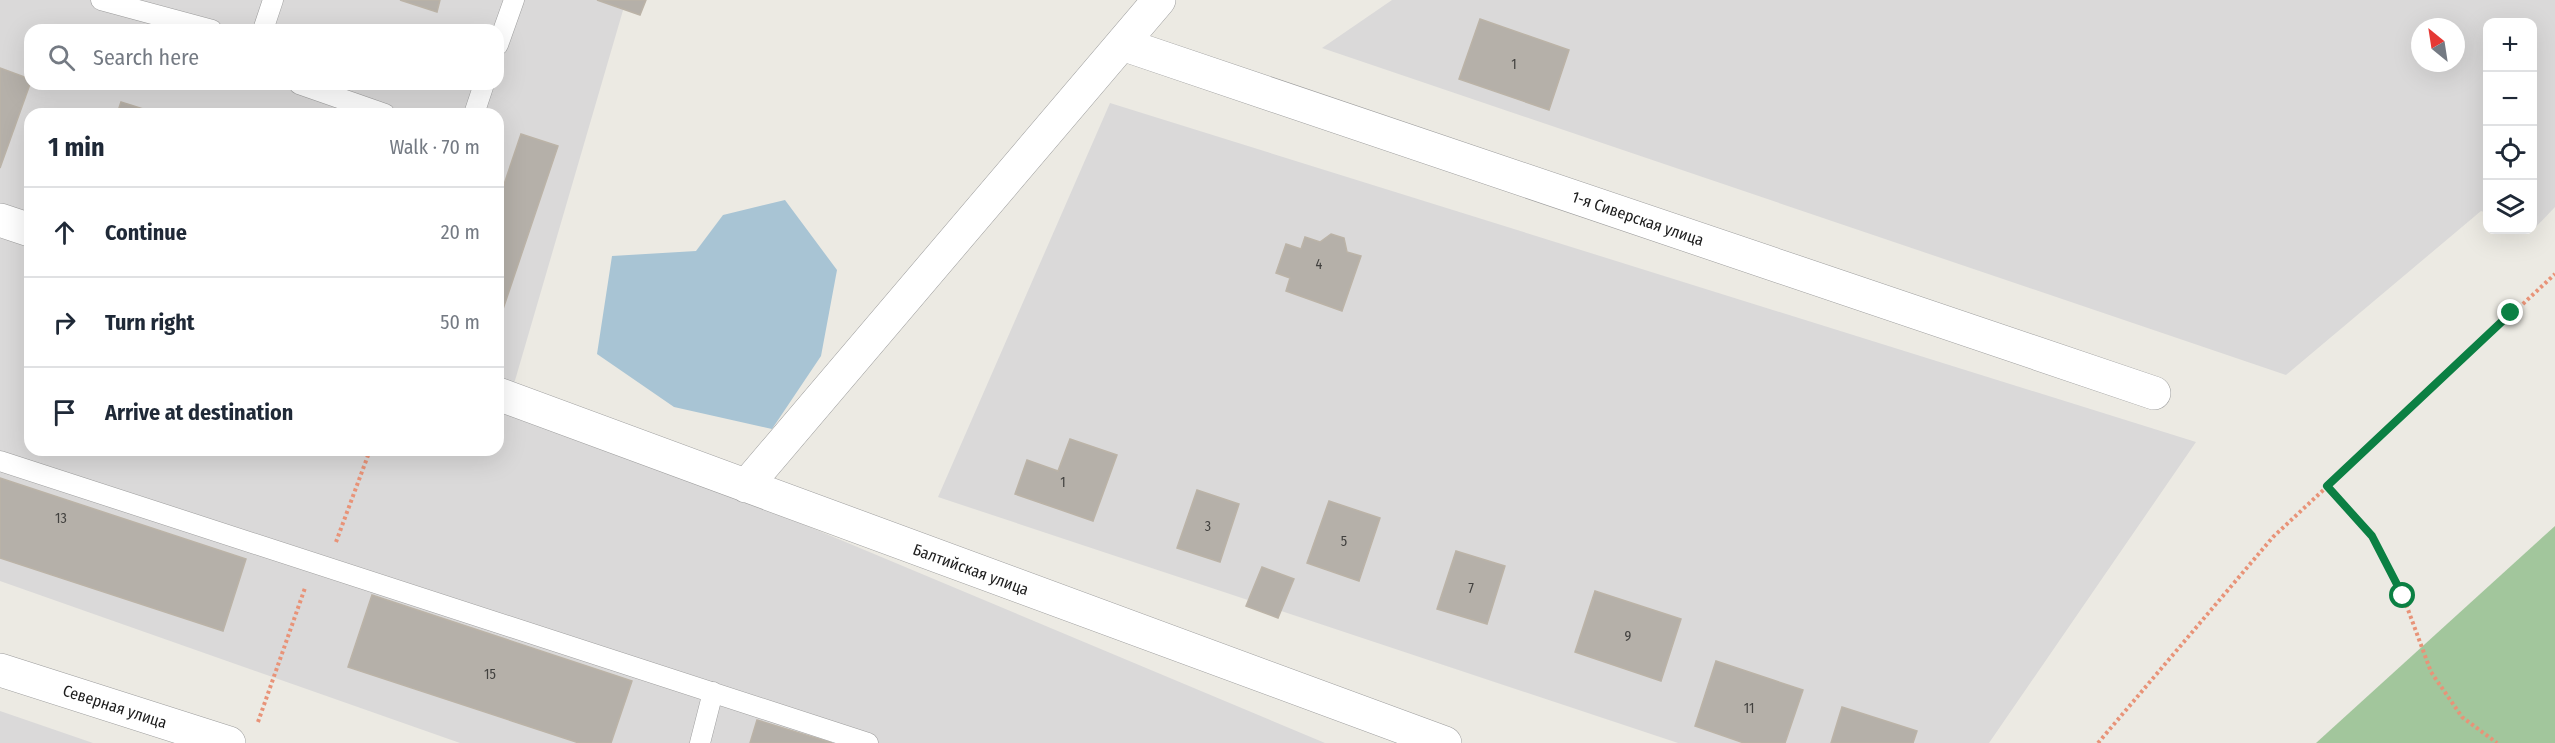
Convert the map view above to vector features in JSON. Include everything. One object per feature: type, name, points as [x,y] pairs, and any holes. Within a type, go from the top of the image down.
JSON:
[{"type":"street","points":[[746,486],[1159,0]]},
{"type":"street","name":"1-я Сиверская улица","points":[[1122,44],[2154,393]]},
{"type":"street","points":[[0,220],[24,228]]},
{"type":"street","name":"Балтийская улица","points":[[504,396],[1445,743]]},
{"type":"street","name":"Северная улица","points":[[0,670],[242,737]]},
{"type":"lane","points":[[101,0],[190,24]]},
{"type":"lane","points":[[264,24],[273,0]]},
{"type":"lane","points":[[504,28],[514,0]]},
{"type":"lane","points":[[316,90],[368,108]]},
{"type":"lane","points":[[476,108],[482,90]]},
{"type":"lane","points":[[0,461],[868,743]]},
{"type":"lane","points":[[700,743],[713,692]]},
{"type":"path","points":[[2098,743],[2273,537],[2555,274]]},
{"type":"path","points":[[242,737],[367,456]]},
{"type":"path","points":[[2327,486],[2372,536],[2403,596],[2431,672],[2462,717],[2497,743]]},
{"type":"shaded area","points":[[0,0],[626,0],[509,401],[1325,743],[460,743],[0,581]]},
{"type":"shaded area","points":[[1392,0],[2555,0],[2555,207],[2537,226],[2537,18],[2483,18],[2483,212],[2286,375],[1322,48]]},
{"type":"shaded area","points":[[1110,103],[2196,442],[1989,743],[1678,743],[938,497]]},
{"type":"shaded area","points":[[0,711],[93,743],[0,743]]},
{"type":"green space","points":[[2555,526],[2555,743],[2316,743]]},
{"type":"water","points":[[785,200],[837,270],[821,356],[772,429],[674,407],[597,354],[612,256],[696,251],[723,215]]},
{"type":"building","points":[[400,0],[440,0],[437,12]]},
{"type":"building","points":[[597,0],[646,0],[640,15]]},
{"type":"building","points":[[1480,19],[1569,50],[1549,110],[1459,79]]},
{"type":"building","points":[[0,68],[24,77],[24,90],[28,90],[0,168]]},
{"type":"building","points":[[121,102],[140,108],[119,108]]},
{"type":"building","points":[[521,134],[558,146],[504,306],[504,184]]},
{"type":"building","points":[[1331,234],[1344,238],[1347,252],[1361,256],[1342,311],[1286,291],[1290,278],[1276,273],[1286,244],[1301,249],[1305,237],[1320,242]]},
{"type":"building","points":[[1070,439],[1117,455],[1093,521],[1015,494],[1027,460],[1058,471]]},
{"type":"building","points":[[0,478],[246,559],[223,631],[0,558]]},
{"type":"building","points":[[1197,490],[1239,504],[1220,562],[1177,548]]},
{"type":"building","points":[[1329,501],[1380,518],[1359,581],[1307,563]]},
{"type":"building","points":[[1456,551],[1505,566],[1487,624],[1437,609]]},
{"type":"building","points":[[1262,567],[1294,579],[1278,618],[1246,606]]},
{"type":"building","points":[[1595,591],[1681,619],[1661,681],[1575,652]]},
{"type":"building","points":[[372,595],[632,681],[611,743],[579,743],[348,667]]},
{"type":"building","points":[[1716,661],[1803,690],[1785,743],[1744,743],[1695,726]]},
{"type":"building","points":[[1842,707],[1917,731],[1913,743],[1831,743]]},
{"type":"building","points":[[757,720],[832,743],[750,743]]},
{"type":"route","points":[[2403,596],[2372,536],[2327,486],[2511,313]]}]
